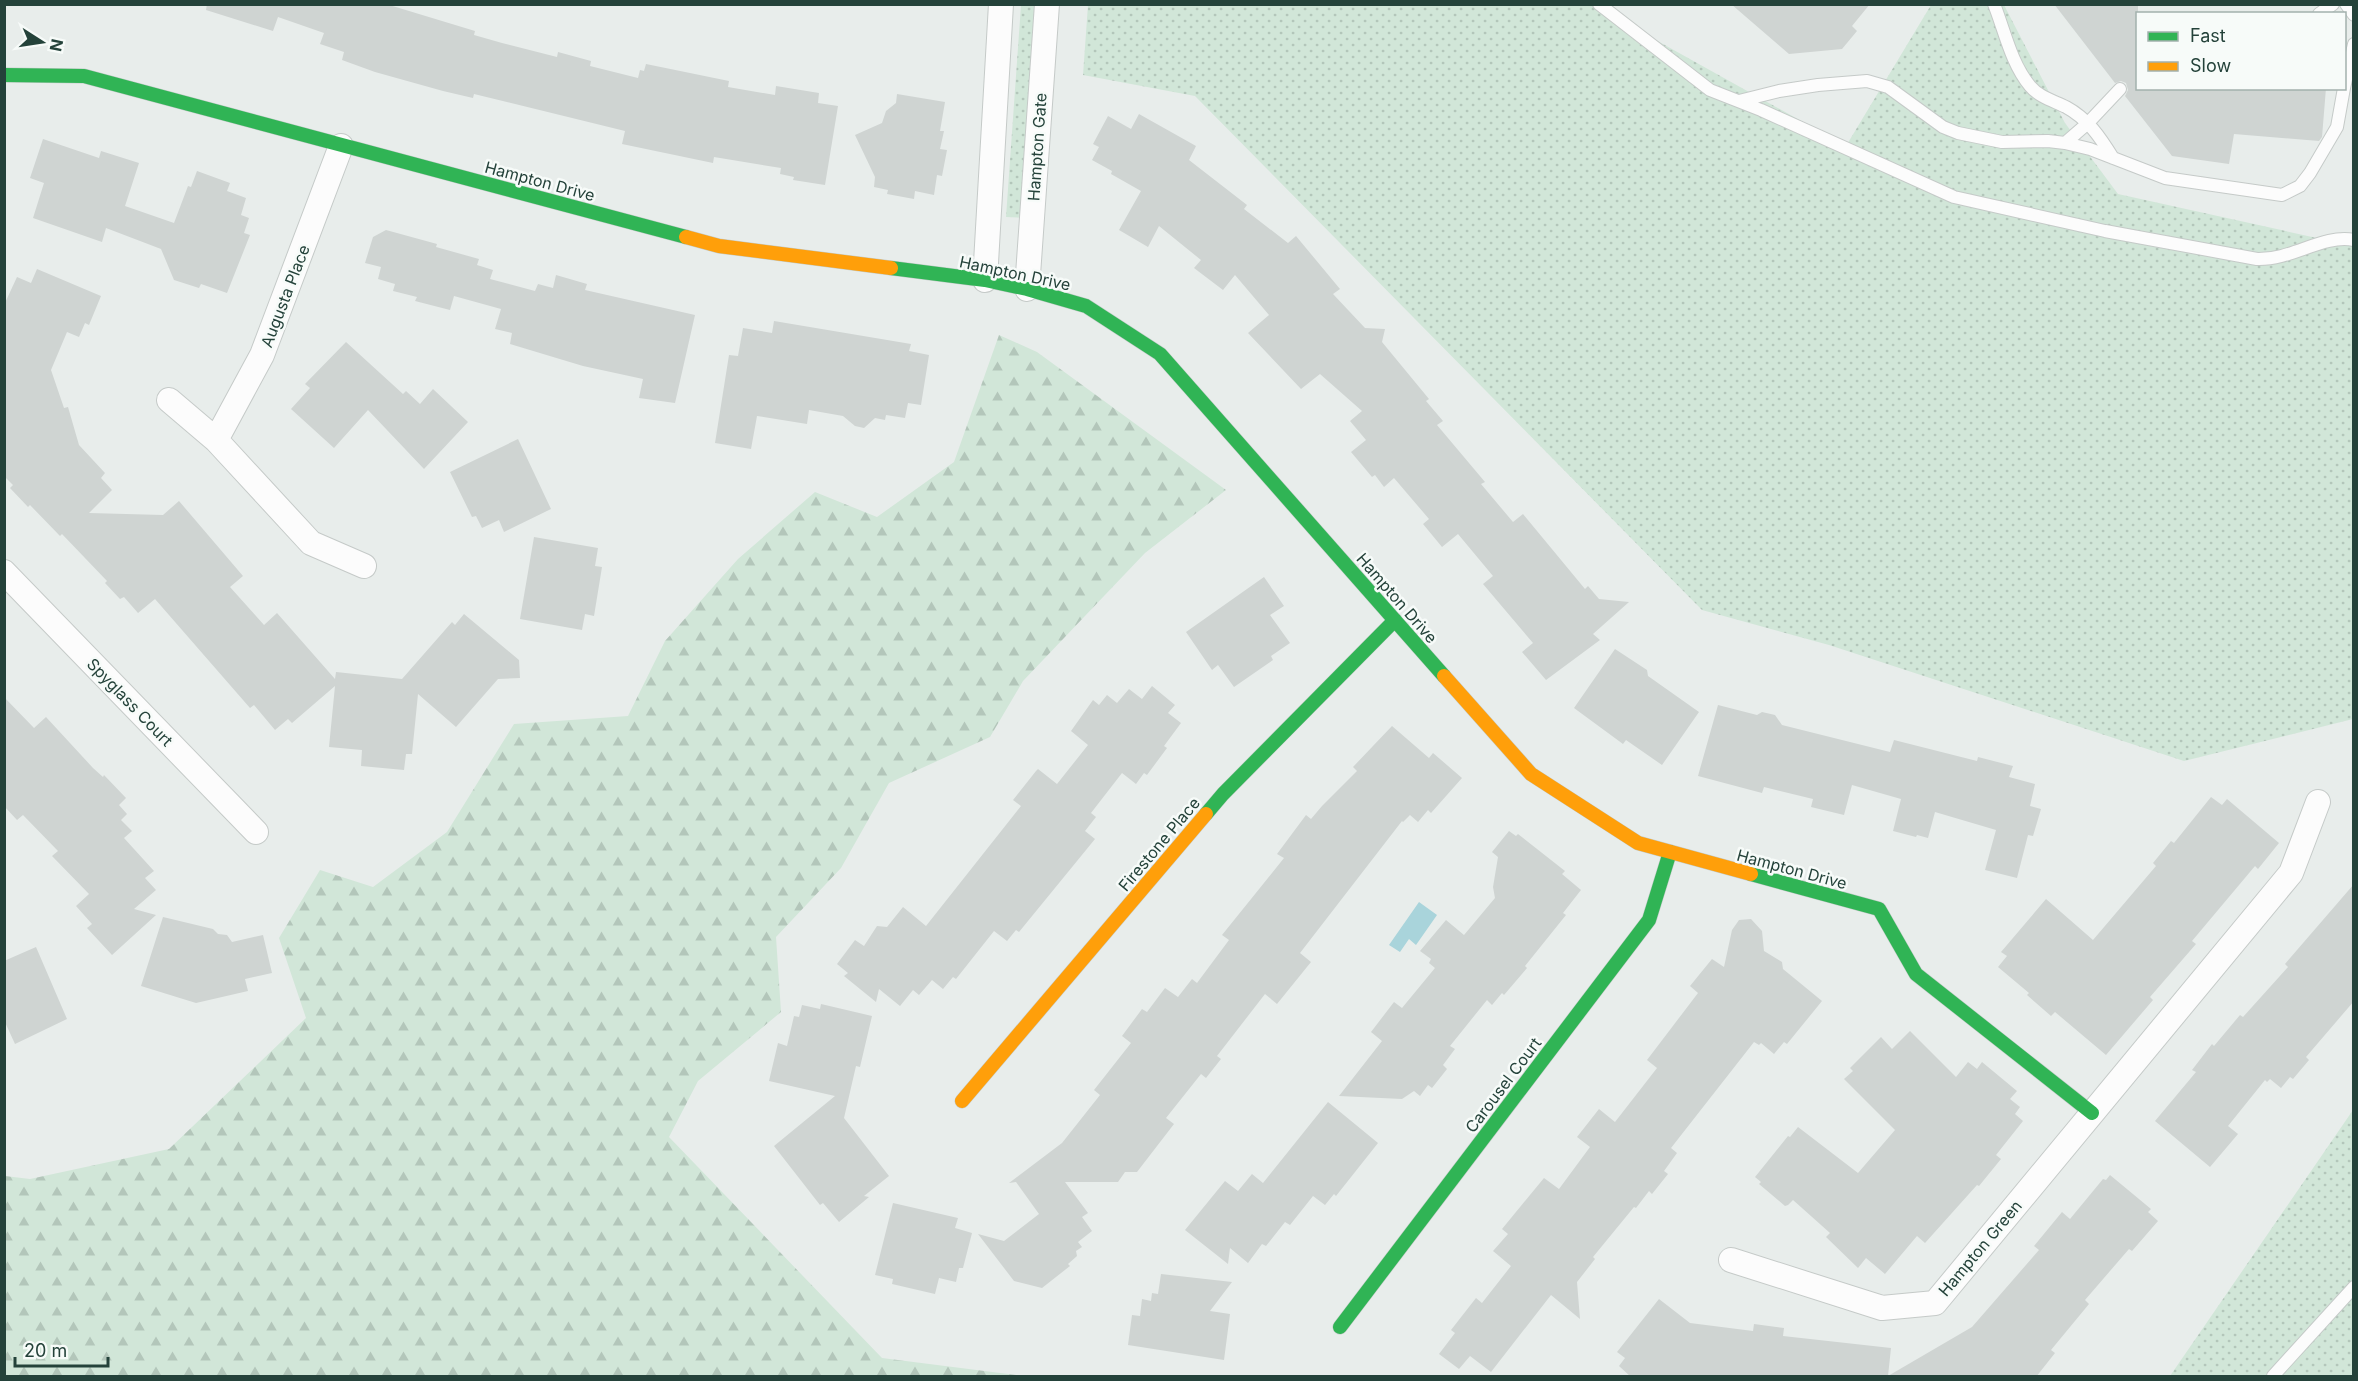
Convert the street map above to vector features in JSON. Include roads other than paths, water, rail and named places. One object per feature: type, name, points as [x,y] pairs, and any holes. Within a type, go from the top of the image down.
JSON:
[{"type":"street","points":[[985,280],[1000,4]]},
{"type":"street","name":"Hampton Gate","points":[[1027,289],[1047,4]]},
{"type":"street","name":"Hampton Drive","points":[[4,75],[84,76],[719,246],[985,280],[1086,306],[1160,354],[1531,774],[1638,843],[1880,909],[1916,974],[2092,1113]]},
{"type":"street","name":"Augusta Place","points":[[216,440],[262,355],[341,146]]},
{"type":"street","points":[[169,400],[216,440],[311,543],[364,566]]},
{"type":"street","name":"Spyglass Court","points":[[4,572],[256,832]]},
{"type":"street","name":"Firestone Place","points":[[962,1101],[1223,794],[1395,620]]},
{"type":"street","name":"Hampton Green","points":[[1731,1260],[1882,1308],[1935,1303],[2291,873],[2318,802]]},
{"type":"street","name":"Carousel Court","points":[[1340,1327],[1649,920],[1670,852]]},
{"type":"lane","points":[[1599,4],[1710,90],[1887,165],[1954,197],[2105,231],[2257,258],[2270,259],[2287,256],[2335,238],[2354,240]]},
{"type":"lane","points":[[1994,4],[2014,61],[2031,86],[2048,99],[2078,114],[2097,131],[2113,158]]},
{"type":"lane","points":[[2346,4],[2354,15]]},
{"type":"lane","points":[[2346,79],[2354,44]]},
{"type":"lane","points":[[1739,101],[1788,89],[1867,81],[1888,87],[1943,127],[1958,133],[2002,142],[2065,143],[2090,149],[2165,178],[2282,195],[2300,186],[2310,173],[2337,127],[2344,90]]},
{"type":"lane","points":[[2065,143],[2088,123],[2120,89]]},
{"type":"lane","points":[[2273,1377],[2354,1287]]},
{"type":"water","points":[[1419,902],[1437,915],[1416,945],[1409,939],[1400,952],[1389,945]]}]
